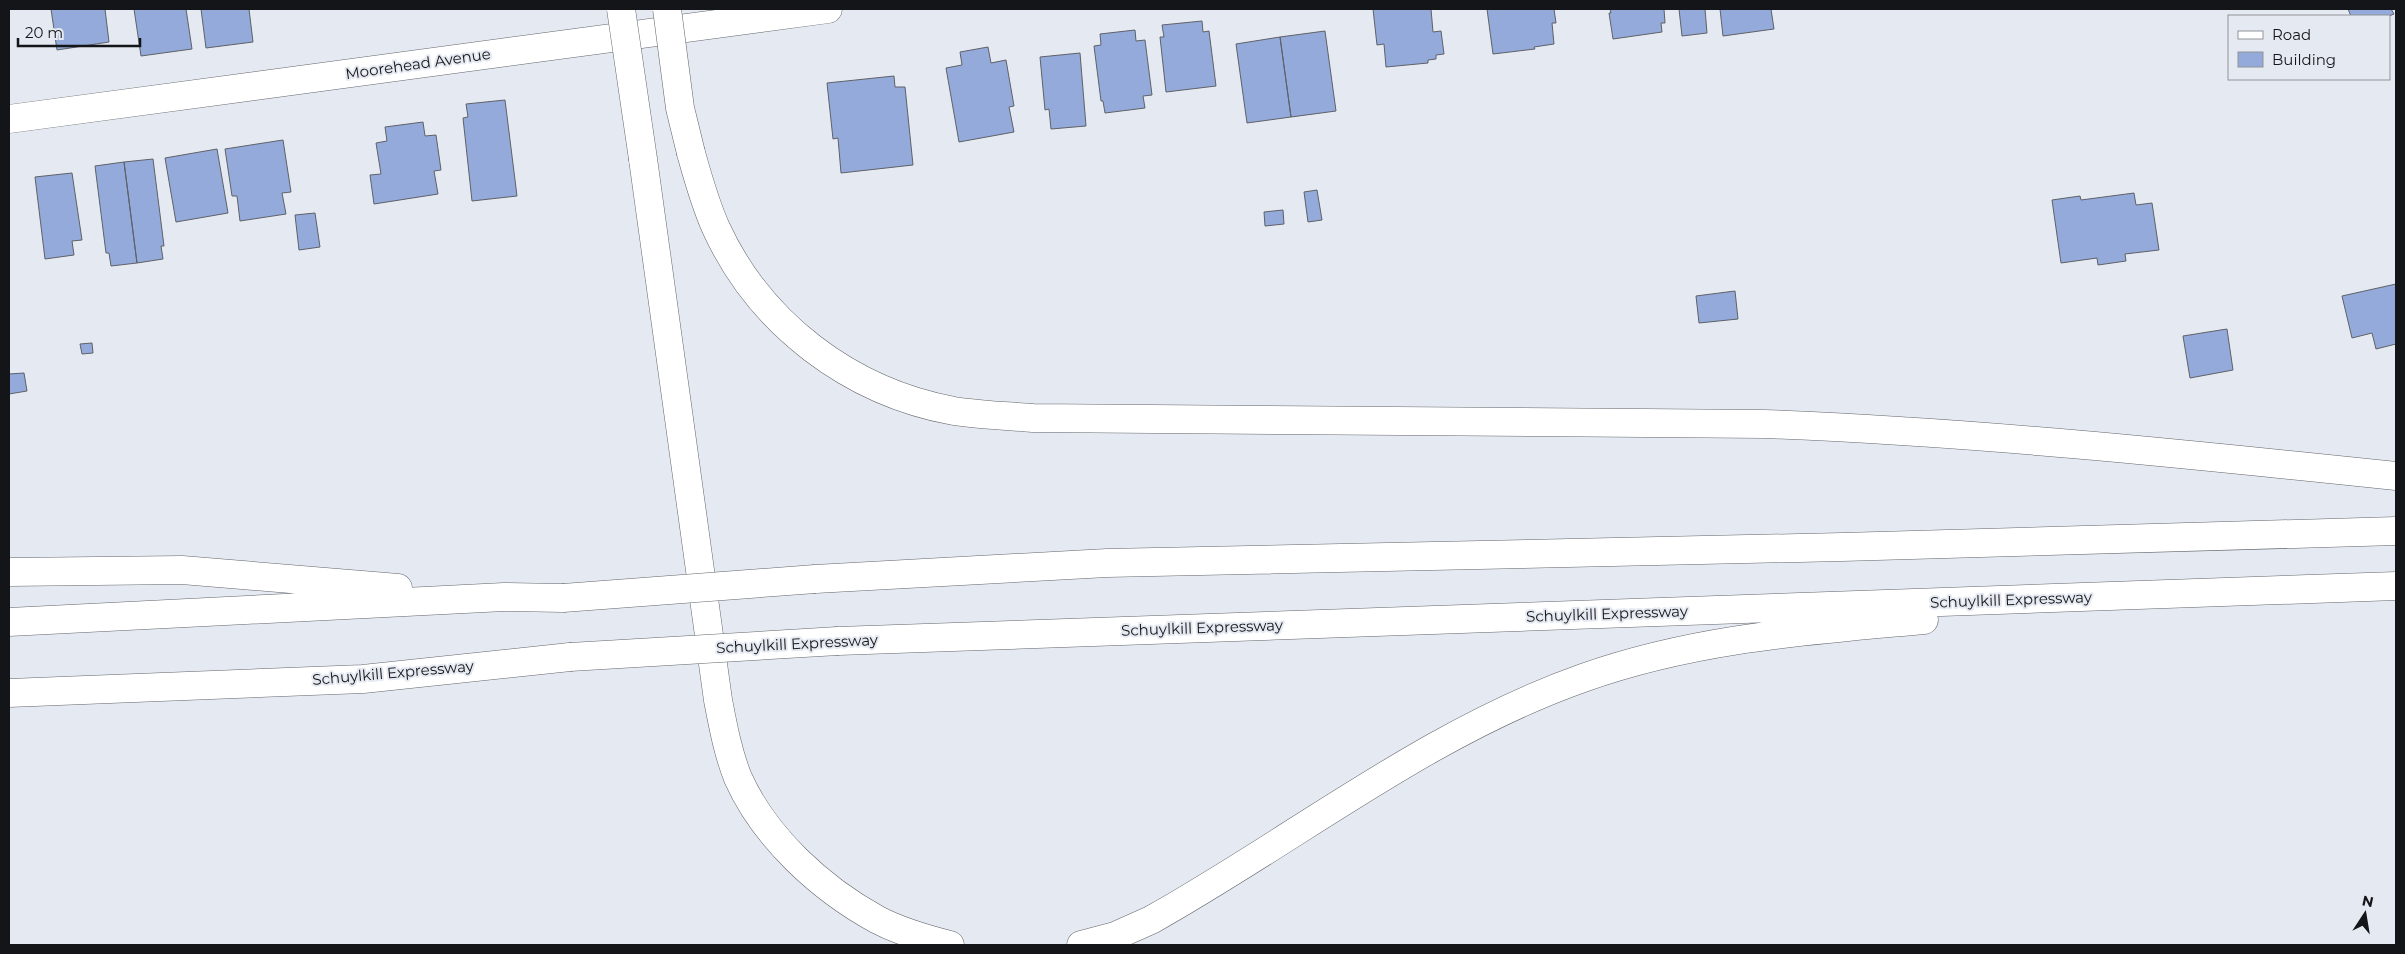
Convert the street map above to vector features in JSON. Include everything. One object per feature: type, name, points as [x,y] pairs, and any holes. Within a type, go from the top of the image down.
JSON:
[{"type":"main road","points":[[622,9],[718,700],[726,740],[738,776],[754,808],[778,839],[809,870],[842,897],[879,920],[918,937],[950,945]]},
{"type":"main road","points":[[666,9],[680,108],[690,153],[717,229],[737,265],[758,296],[783,325],[813,350],[845,371],[880,388],[918,402],[953,410],[1033,418],[1764,424],[1870,428],[2086,444],[2396,476]]},
{"type":"main road","name":"Moorehead Avenue","points":[[9,119],[828,9]]},
{"type":"main road","points":[[9,572],[182,570],[504,597],[563,598],[815,579],[1107,563],[1822,547],[2396,531]]},
{"type":"main road","name":"Schuylkill Expressway","points":[[9,692],[363,679],[570,657],[838,641],[2396,586]]},
{"type":"main road","points":[[1081,945],[1115,936],[1151,920],[1421,755],[1476,725],[1529,699],[1582,678],[1636,660],[1691,647],[1801,631],[2261,591]]},
{"type":"main road","points":[[9,622],[504,597]]},
{"type":"main road","points":[[9,708],[363,679]]},
{"type":"building","points":[[51,9],[105,9],[109,42],[57,50]]},
{"type":"building","points":[[134,9],[186,9],[192,49],[141,56]]},
{"type":"building","points":[[201,9],[249,9],[253,42],[206,48]]},
{"type":"building","points":[[1373,9],[1431,9],[1433,32],[1441,31],[1444,54],[1436,55],[1436,59],[1428,60],[1428,63],[1386,67],[1384,44],[1377,45]]},
{"type":"building","points":[[1487,9],[1554,9],[1556,23],[1552,23],[1554,44],[1534,47],[1535,49],[1493,54]]},
{"type":"building","points":[[1610,9],[1664,9],[1665,23],[1661,23],[1662,32],[1613,39]]},
{"type":"building","points":[[1679,9],[1705,9],[1707,33],[1682,36]]},
{"type":"building","points":[[1720,9],[1771,9],[1774,29],[1723,36]]},
{"type":"building","points":[[2348,9],[2391,9],[2394,14],[2390,16],[2351,15]]},
{"type":"building","points":[[1202,21],[1203,32],[1209,31],[1216,86],[1166,92],[1160,37],[1164,37],[1162,25]]},
{"type":"building","points":[[1135,30],[1136,41],[1145,40],[1152,95],[1143,96],[1145,108],[1105,113],[1103,101],[1101,101],[1094,46],[1101,45],[1100,34]]},
{"type":"building","points":[[1325,31],[1336,111],[1291,117],[1280,37]]},
{"type":"building","points":[[1280,37],[1291,117],[1247,123],[1236,44]]},
{"type":"building","points":[[988,47],[991,63],[1006,60],[1014,106],[1009,107],[1014,132],[959,142],[946,68],[962,65],[960,52]]},
{"type":"building","points":[[1080,53],[1086,126],[1051,129],[1049,109],[1045,110],[1040,57]]},
{"type":"building","points":[[894,76],[895,87],[905,87],[913,165],[841,173],[838,138],[833,139],[827,83]]},
{"type":"building","points":[[505,100],[517,196],[472,201],[463,118],[468,117],[466,104]]},
{"type":"building","points":[[423,122],[425,136],[436,135],[441,170],[434,171],[438,194],[374,204],[370,175],[381,174],[376,143],[387,141],[385,127]]},
{"type":"building","points":[[283,140],[291,192],[282,193],[286,214],[240,221],[237,196],[232,196],[225,149]]},
{"type":"building","points":[[217,149],[228,213],[176,222],[165,158]]},
{"type":"building","points":[[153,159],[164,246],[161,246],[163,259],[137,263],[124,162]]},
{"type":"building","points":[[124,162],[137,263],[111,266],[109,253],[106,253],[95,166]]},
{"type":"building","points":[[72,173],[82,240],[72,241],[74,255],[45,259],[35,177]]},
{"type":"building","points":[[1317,190],[1322,220],[1308,222],[1304,192]]},
{"type":"building","points":[[2134,193],[2136,205],[2152,203],[2159,250],[2125,254],[2126,261],[2098,265],[2097,258],[2061,263],[2052,200],[2080,196],[2081,200]]},
{"type":"building","points":[[1283,210],[1284,224],[1265,226],[1264,212]]},
{"type":"building","points":[[315,213],[320,247],[299,250],[295,215]]},
{"type":"building","points":[[2396,284],[2396,344],[2376,349],[2372,333],[2352,338],[2342,296]]},
{"type":"building","points":[[1735,291],[1738,319],[1699,323],[1696,296]]},
{"type":"building","points":[[2227,329],[2233,370],[2190,378],[2183,336]]},
{"type":"building","points":[[92,343],[93,353],[82,354],[80,344]]},
{"type":"building","points":[[24,373],[27,391],[9,394],[9,374]]}]
